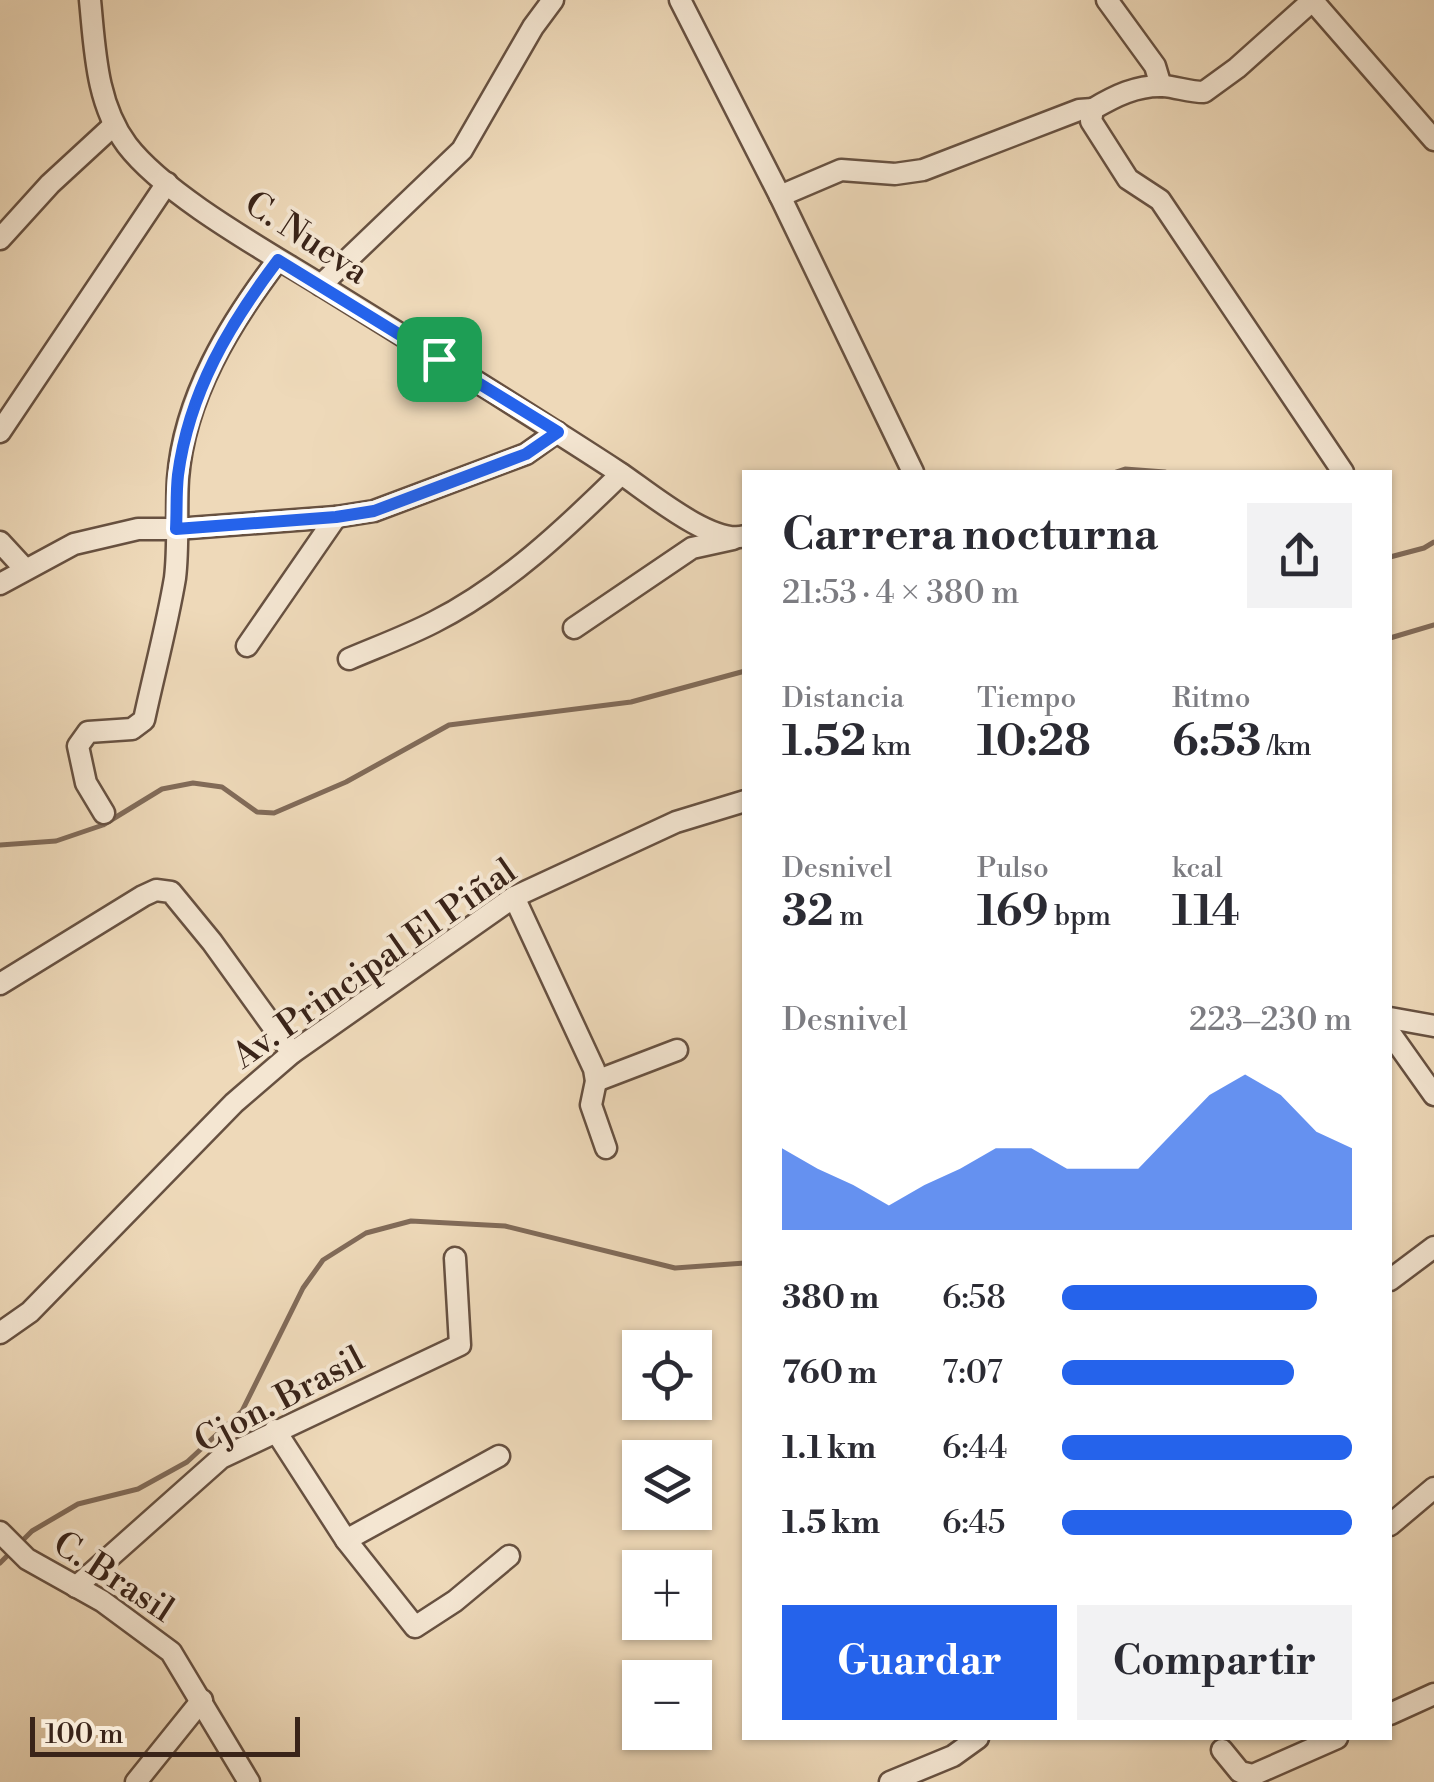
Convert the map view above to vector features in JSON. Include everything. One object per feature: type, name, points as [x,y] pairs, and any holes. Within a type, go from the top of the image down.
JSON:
[{"type":"street","name":"C. Nueva","points":[[90,0],[97,74],[114,125],[129,148],[166,184],[278,260],[558,432],[702,528],[740,538]]},
{"type":"street","points":[[321,285],[462,150],[533,27],[553,0]]},
{"type":"street","points":[[680,0],[912,470]]},
{"type":"street","points":[[1107,0],[1155,66],[1161,86]]},
{"type":"street","points":[[780,196],[841,170],[895,174],[922,170],[1079,110],[1093,109],[1126,92],[1161,86],[1204,92],[1312,0],[1434,140]]},
{"type":"street","points":[[1093,109],[1090,121],[1118,166],[1128,179],[1160,200],[1342,470]]},
{"type":"street","points":[[0,238],[50,184],[114,125]]},
{"type":"street","points":[[0,432],[166,184]]},
{"type":"street","points":[[104,813],[86,783],[78,746],[88,732],[132,729],[144,720],[174,582],[178,474],[196,398],[237,314],[278,260]]},
{"type":"street","points":[[0,584],[74,544],[138,528],[176,529],[374,511],[526,454],[558,432]]},
{"type":"street","points":[[349,659],[436,621],[508,574],[563,532],[621,474]]},
{"type":"street","points":[[247,646],[336,517]]},
{"type":"street","points":[[574,628],[692,548],[740,538]]},
{"type":"street","points":[[0,542],[24,568]]},
{"type":"street","name":"Av. Principal El Piñal","points":[[0,1332],[30,1312],[234,1103],[292,1053],[514,897],[676,822],[742,801]]},
{"type":"street","points":[[0,984],[143,896],[156,890],[171,892],[243,982],[292,1053]]},
{"type":"street","points":[[514,897],[594,1069],[592,1104],[606,1148]]},
{"type":"street","points":[[1392,1018],[1434,1026]]},
{"type":"street","points":[[1392,1036],[1434,1095]]},
{"type":"street","points":[[596,1081],[677,1050]]},
{"type":"street","points":[[1392,1278],[1434,1247]]},
{"type":"street","name":"Cjon. Brasil","points":[[76,1587],[221,1458],[460,1344],[455,1258]]},
{"type":"street","points":[[275,1430],[346,1540],[415,1628],[509,1556]]},
{"type":"street","points":[[346,1540],[499,1456]]},
{"type":"street","points":[[1392,1523],[1434,1488]]},
{"type":"street","name":"C. Brasil","points":[[3,1536],[24,1556],[102,1600],[171,1652],[249,1782]]},
{"type":"street","points":[[1392,1713],[1434,1694]]},
{"type":"street","points":[[136,1782],[202,1700]]},
{"type":"street","points":[[890,1782],[952,1756],[975,1740]]},
{"type":"street","points":[[1222,1750],[1240,1772],[1253,1775],[1332,1740]]},
{"type":"waterway","points":[[1122,470],[1138,470]]},
{"type":"waterway","points":[[1392,556],[1434,542]]},
{"type":"waterway","points":[[1392,637],[1434,625]]},
{"type":"waterway","points":[[0,845],[56,841],[103,825],[162,789],[193,783],[222,787],[257,812],[274,813],[346,782],[449,725],[631,702],[742,672]]},
{"type":"waterway","points":[[20,1543],[32,1531],[78,1504],[138,1489],[187,1462],[242,1411],[303,1288],[323,1260],[366,1233],[411,1221],[505,1226],[675,1268],[742,1263]]},
{"type":"waterway","points":[[0,1563],[12,1551]]},
{"type":"route","points":[[278,260],[439,359],[558,432],[526,454],[374,511],[176,529],[178,474],[196,398],[237,314],[278,260]]}]
